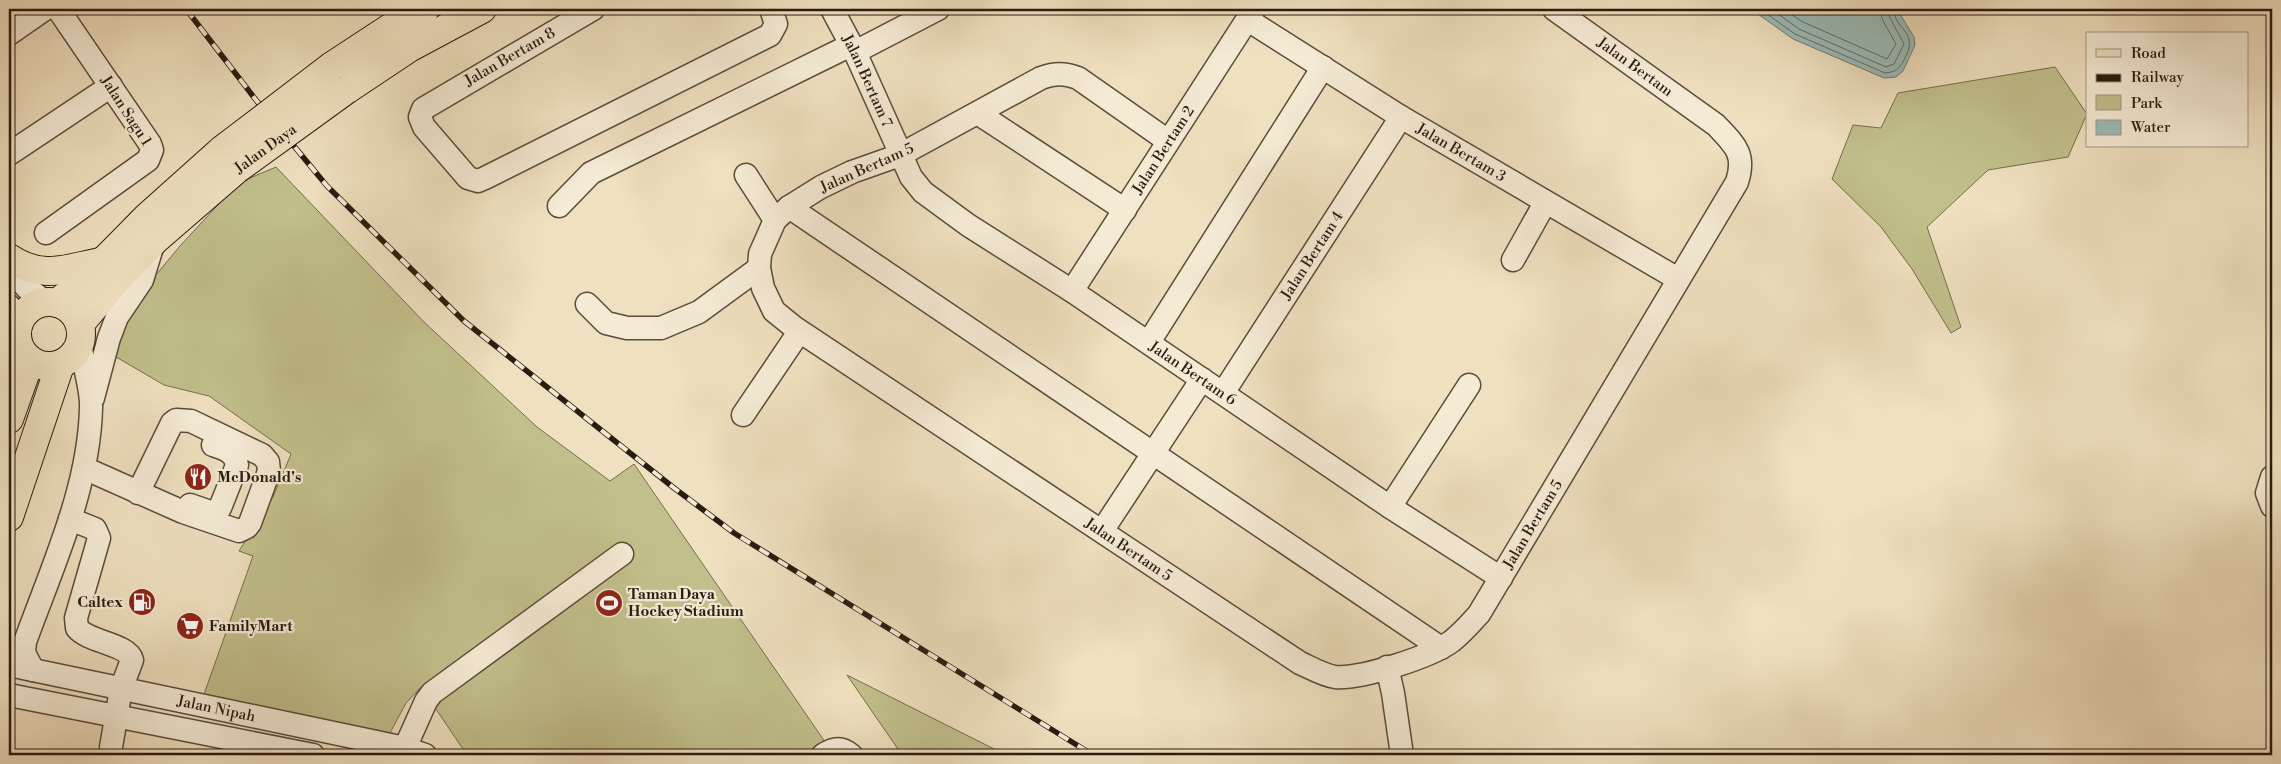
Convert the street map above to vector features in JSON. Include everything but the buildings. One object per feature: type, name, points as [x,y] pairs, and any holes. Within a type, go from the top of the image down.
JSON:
[{"type":"main road","name":"Jalan Daya","points":[[80,334],[120,276],[229,159],[332,66],[396,24],[425,9]]},
{"type":"main road","name":"Jalan Daya","points":[[52,303],[105,261],[146,218],[229,159],[346,90],[409,48],[482,9]]},
{"type":"main road","points":[[9,258],[26,268],[51,272],[105,261]]},
{"type":"main road","points":[[9,517],[60,365],[76,353],[80,334],[75,315],[67,308],[52,303],[36,305],[27,311],[15,313],[18,342],[23,352],[30,360],[39,365],[60,365]]},
{"type":"main road","points":[[9,409],[30,360]]},
{"type":"street","points":[[9,34],[46,9]]},
{"type":"street","name":"Jalan Sagu 1","points":[[46,233],[151,156],[150,144],[58,9]]},
{"type":"street","name":"Jalan Bertam 8","points":[[593,9],[426,106],[420,117],[424,127],[468,178],[478,181],[770,35],[776,24],[771,9]]},
{"type":"street","name":"Jalan Bertam 7","points":[[832,9],[853,48],[900,155]]},
{"type":"street","points":[[559,206],[591,173],[938,9]]},
{"type":"street","name":"Jalan Bertam","points":[[1554,9],[1716,125]]},
{"type":"street","name":"Jalan Bertam 3","points":[[1251,14],[1323,67],[1401,117],[1545,203],[1678,279]]},
{"type":"street","name":"Jalan Bertam 2","points":[[1072,290],[1251,14]]},
{"type":"street","points":[[1148,342],[1323,67]]},
{"type":"street","name":"Jalan Bertam 5","points":[[1168,141],[1078,78],[1066,74],[1054,74],[1041,78],[900,155],[852,172],[821,187],[782,214],[760,254],[759,268],[763,288],[774,311],[800,332],[1300,663],[1317,672],[1347,677],[1387,667],[1441,648],[1465,630],[1479,614],[1737,182],[1741,169],[1740,155],[1716,125]]},
{"type":"street","points":[[9,154],[111,86]]},
{"type":"street","points":[[978,114],[1125,210]]},
{"type":"street","name":"Jalan Bertam 4","points":[[1223,393],[1401,117]]},
{"type":"street","name":"Jalan Bertam 6","points":[[900,155],[910,177],[923,192],[940,206],[1072,290],[1390,507],[1501,578]]},
{"type":"street","points":[[746,175],[782,214],[1154,452],[1441,648]]},
{"type":"street","points":[[1513,260],[1545,203]]},
{"type":"street","points":[[33,670],[24,653],[24,642],[70,519],[84,468],[92,406],[109,338],[117,317],[142,280],[155,240]]},
{"type":"street","points":[[9,266],[27,288],[52,303]]},
{"type":"street","points":[[586,304],[606,323],[627,328],[661,328],[698,312],[759,268]]},
{"type":"street","points":[[743,415],[800,332]]},
{"type":"street","points":[[80,334],[92,406]]},
{"type":"street","points":[[1102,531],[1202,379]]},
{"type":"street","points":[[1390,507],[1469,385]]},
{"type":"street","points":[[84,468],[138,492],[233,531],[243,530],[250,523],[269,471],[268,462],[266,458],[191,421],[176,420],[172,423],[138,492]]},
{"type":"street","points":[[138,492],[157,494],[213,513],[220,508],[237,465],[236,458],[230,451],[170,428]]},
{"type":"street","points":[[2272,477],[2267,493],[2272,506]]},
{"type":"street","points":[[70,519],[95,529],[99,538],[76,618],[77,628],[80,632],[127,652],[132,656],[131,664],[121,689],[111,747]]},
{"type":"street","points":[[415,752],[426,701],[432,693],[622,554]]},
{"type":"street","name":"Jalan Nipah","points":[[9,665],[415,752]]},
{"type":"street","points":[[1387,667],[1402,755]]},
{"type":"street","name":"Jalan Nipah","points":[[9,695],[312,755]]},
{"type":"street","points":[[823,755],[834,749],[841,749],[851,755]]},
{"type":"green space","points":[[2055,67],[2086,113],[2068,157],[1988,170],[1927,227],[1961,327],[1951,333],[1912,269],[1881,227],[1832,179],[1853,125],[1881,128],[1898,93]]},
{"type":"green space","points":[[276,167],[424,322],[537,427],[610,481],[634,464],[834,755],[467,755],[421,687],[406,703],[390,733],[202,700],[253,556],[239,551],[273,497],[291,454],[209,396],[164,385],[111,354],[121,317],[180,246],[238,183]]},
{"type":"green space","points":[[847,675],[1006,755],[902,755]]},
{"type":"water","points":[[1751,9],[1897,9],[1914,37],[1915,45],[1903,71],[1896,77],[1884,78],[1793,39]]},
{"type":"railway","points":[[186,9],[256,100],[327,186],[464,321],[674,488],[734,533],[1093,755]]},
{"type":"place","name":"McDonald's","points":[[198,477]]},
{"type":"place","name":"Caltex","points":[[142,602]]},
{"type":"place","name":"Taman Daya Hockey Stadium","points":[[609,603]]},
{"type":"place","name":"FamilyMart","points":[[190,626]]}]
